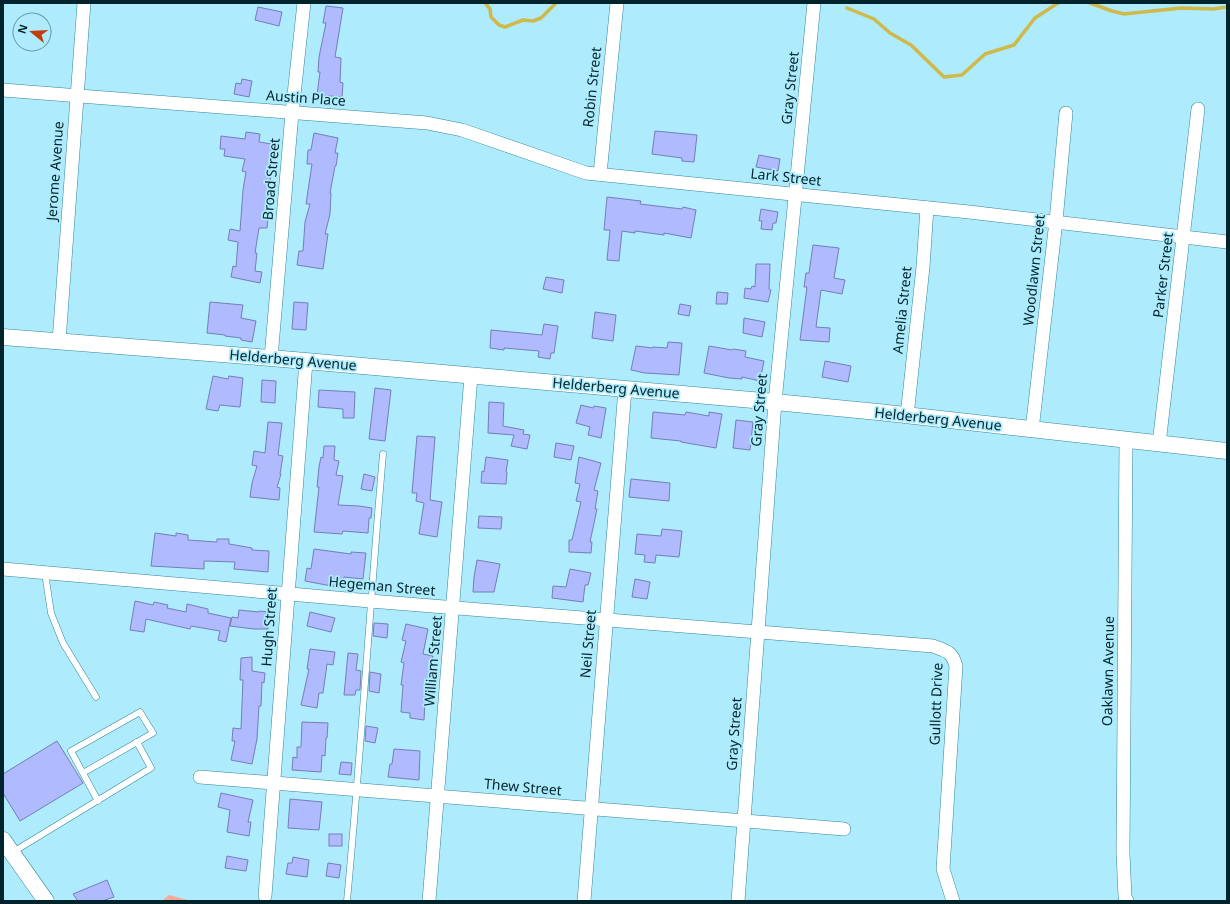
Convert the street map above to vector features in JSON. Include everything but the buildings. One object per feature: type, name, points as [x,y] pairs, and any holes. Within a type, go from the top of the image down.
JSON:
[{"type":"street","name":"Jerome Avenue","points":[[58,341],[84,3]]},
{"type":"street","name":"Broad Street","points":[[272,358],[292,113],[304,3]]},
{"type":"street","name":"Robin Street","points":[[600,174],[617,3]]},
{"type":"street","name":"Gray Street","points":[[738,901],[775,402],[814,3]]},
{"type":"street","name":"Austin Place","points":[[3,90],[427,123],[462,130],[586,173],[600,174]]},
{"type":"street","name":"Parker Street","points":[[1159,444],[1198,109]]},
{"type":"street","name":"Woodlawn Street","points":[[1032,430],[1056,221],[1066,113]]},
{"type":"street","name":"Lark Street","points":[[600,174],[1056,221],[1227,242]]},
{"type":"street","name":"Amelia Street","points":[[907,416],[923,267],[927,208]]},
{"type":"street","name":"Helderberg Avenue","points":[[3,337],[272,358],[775,402],[1227,451]]},
{"type":"street","name":"Hugh Street","points":[[265,896],[306,361]]},
{"type":"street","name":"William Street","points":[[429,901],[471,376]]},
{"type":"street","name":"Neil Street","points":[[584,901],[624,389]]},
{"type":"street","name":"Oaklawn Avenue","points":[[1126,440],[1123,854],[1125,897],[1127,901]]},
{"type":"street","name":"Hegeman Street","points":[[3,569],[453,608],[758,632]]},
{"type":"street","name":"Gullott Drive","points":[[758,632],[933,646],[945,650],[954,657],[956,666],[942,868],[953,901]]},
{"type":"street","name":"Thew Street","points":[[200,777],[844,828]]},
{"type":"street","points":[[6,849],[46,901]]},
{"type":"lane","points":[[347,901],[383,454]]},
{"type":"lane","points":[[44,573],[51,613],[63,643],[96,697]]},
{"type":"lane","points":[[83,773],[153,733],[140,712],[71,751],[98,801]]},
{"type":"lane","points":[[6,849],[98,801],[151,768],[137,742]]},
{"type":"shaded area","points":[[169,895],[191,901],[162,901]]},
{"type":"waterway","points":[[485,3],[490,9],[491,17],[499,25],[505,27],[523,20],[533,21],[541,18],[556,3]]},
{"type":"waterway","points":[[847,8],[874,19],[890,33],[911,45],[944,77],[962,75],[985,54],[1014,45],[1035,18],[1058,3]]},
{"type":"waterway","points":[[1090,3],[1124,14],[1181,8],[1213,9],[1227,7]]}]
